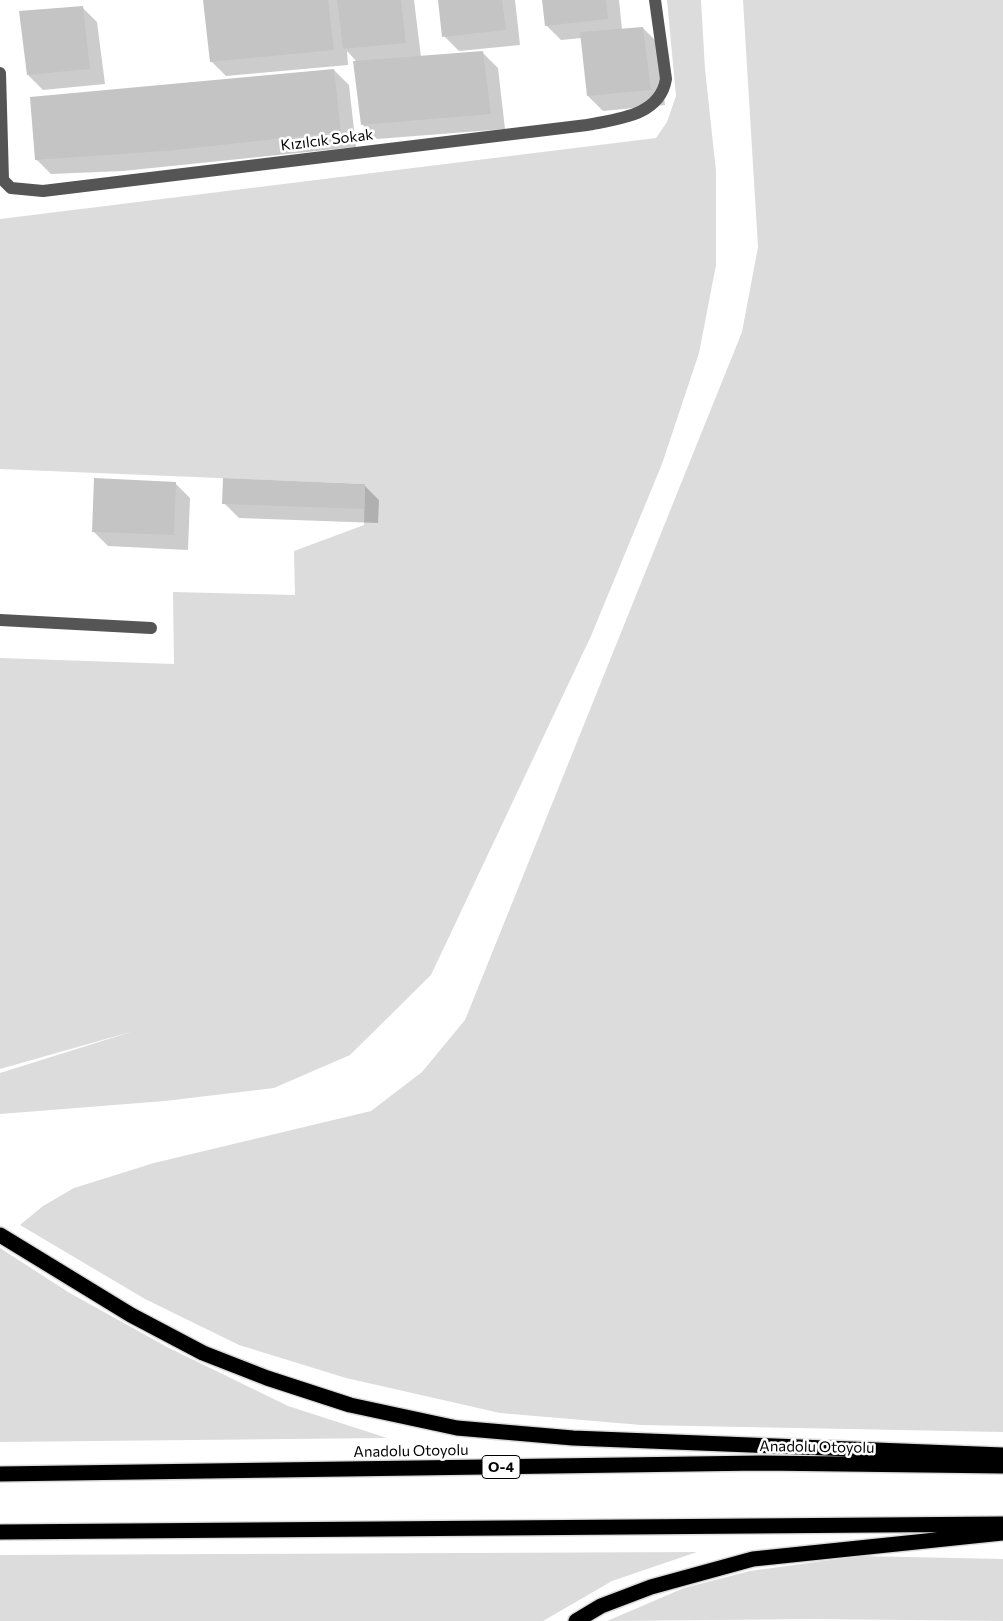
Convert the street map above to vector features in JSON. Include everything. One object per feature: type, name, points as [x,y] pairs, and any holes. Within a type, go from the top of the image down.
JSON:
[{"type":"highway","points":[[0,1234],[131,1315],[203,1353],[267,1378],[350,1405],[456,1428],[554,1436],[1003,1455]]},
{"type":"highway","name":"Anadolu Otoyolu","points":[[0,1474],[761,1464],[1003,1466]]},
{"type":"highway","points":[[0,1532],[1003,1524]]},
{"type":"highway","points":[[576,1621],[601,1606],[651,1587],[753,1559],[1003,1533]]},
{"type":"street","name":"Kızılcık Sokak","points":[[0,73],[3,180],[11,188],[24,191],[43,191],[587,125],[621,118],[642,111],[656,102],[664,92],[666,79],[655,0]]},
{"type":"street","points":[[0,620],[151,628]]},
{"type":"shaded area","points":[[667,0],[701,0],[705,69],[716,171],[716,265],[699,353],[662,464],[591,636],[431,975],[350,1055],[274,1088],[165,1101],[0,1114],[0,1073],[134,1031],[0,1069],[0,658],[174,664],[173,592],[295,595],[294,551],[364,525],[365,484],[0,469],[0,219],[656,138],[667,122],[676,96]]},
{"type":"shaded area","points":[[743,0],[1003,0],[1003,1432],[641,1425],[500,1413],[346,1378],[239,1345],[145,1299],[20,1225],[43,1206],[74,1188],[154,1163],[371,1111],[422,1072],[465,1020],[742,332],[758,247]]},
{"type":"shaded area","points":[[0,1248],[68,1292],[167,1347],[288,1406],[387,1438],[0,1442]]},
{"type":"shaded area","points":[[697,1552],[612,1581],[543,1621],[0,1621],[0,1555]]},
{"type":"shaded area","points":[[860,1556],[1003,1559],[1003,1621],[813,1619],[607,1621],[684,1588],[750,1571]]},
{"type":"building","points":[[203,0],[328,0],[334,50],[210,62]]},
{"type":"building","points":[[337,0],[401,0],[406,43],[343,49]]},
{"type":"building","points":[[438,0],[502,0],[506,30],[442,37]]},
{"type":"building","points":[[542,0],[606,0],[608,19],[545,26]]},
{"type":"building","points":[[83,6],[90,69],[27,75],[19,11]]},
{"type":"building","points":[[643,27],[651,90],[587,96],[580,32]]},
{"type":"building","points":[[483,51],[491,114],[361,125],[353,61]]},
{"type":"building","points":[[334,69],[341,132],[166,151],[35,160],[30,97]]},
{"type":"building","points":[[94,478],[176,482],[174,535],[92,532]]},
{"type":"building","points":[[223,478],[365,484],[364,509],[222,504]]}]
